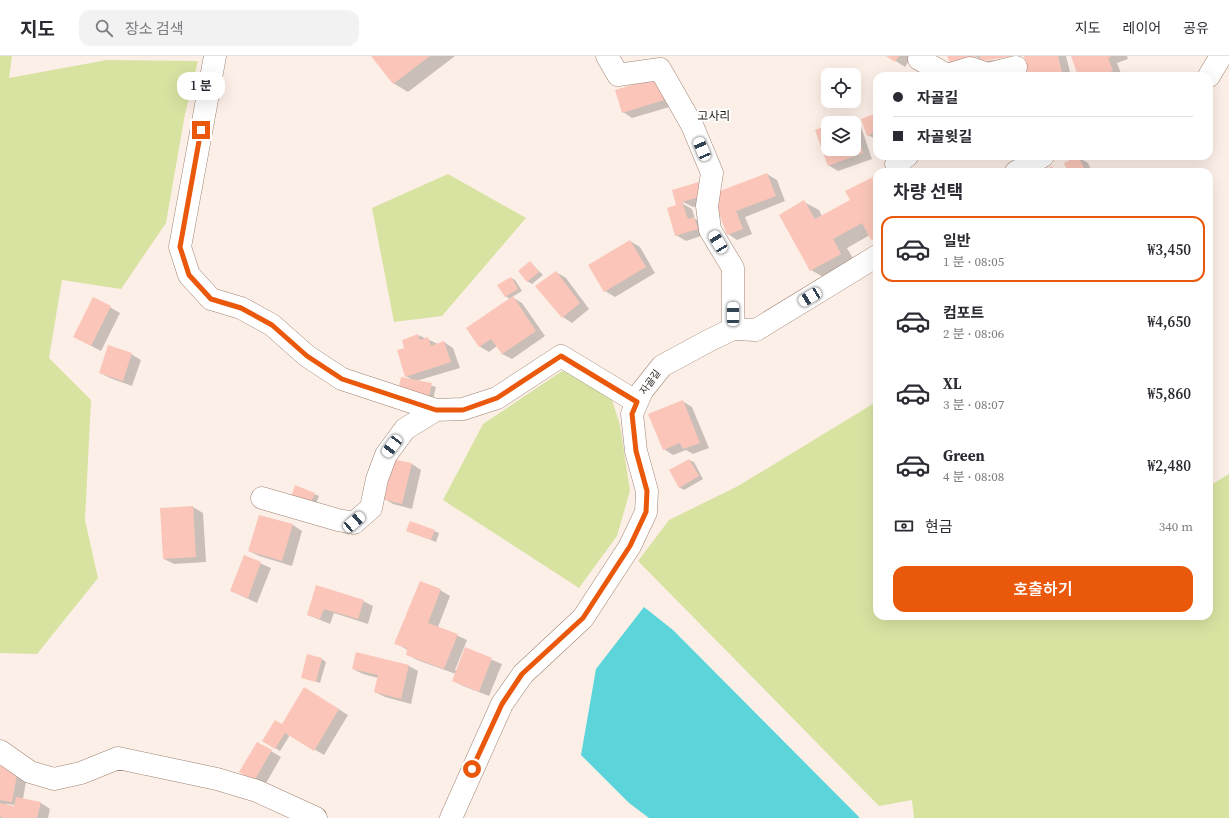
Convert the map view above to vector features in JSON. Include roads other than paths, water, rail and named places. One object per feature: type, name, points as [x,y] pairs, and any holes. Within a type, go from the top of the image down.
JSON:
[{"type":"street","points":[[215,56],[180,247],[189,275],[211,299],[241,308],[272,325],[307,356],[342,379],[436,410],[463,410],[497,398],[561,356],[637,402]]},
{"type":"street","points":[[607,56],[618,75],[660,69],[692,125],[712,173],[707,206],[710,230],[734,268],[733,329],[756,330],[873,258]]},
{"type":"street","points":[[1211,72],[1221,56]]},
{"type":"street","points":[[919,59],[942,72]]},
{"type":"street","points":[[995,72],[1017,66]]},
{"type":"street","points":[[957,72],[970,68],[982,72]]},
{"type":"street","points":[[898,168],[896,164],[902,160]]},
{"type":"street","points":[[1023,168],[1036,160]]},
{"type":"street","name":"자골길","points":[[451,818],[502,704],[522,674],[583,618],[630,546],[646,512],[647,491],[636,451],[632,414],[642,391],[662,366],[733,329]]},
{"type":"street","points":[[262,498],[338,520],[354,522],[371,508],[377,479],[386,455],[405,429],[436,410]]},
{"type":"street","points":[[0,751],[30,772],[54,779],[81,773],[118,758],[217,779],[257,791],[316,818]]},
{"type":"water","points":[[644,607],[673,630],[860,818],[649,818],[629,803],[581,755],[596,669]]},
{"type":"district","name":"고사리","points":[[714,116]]}]
